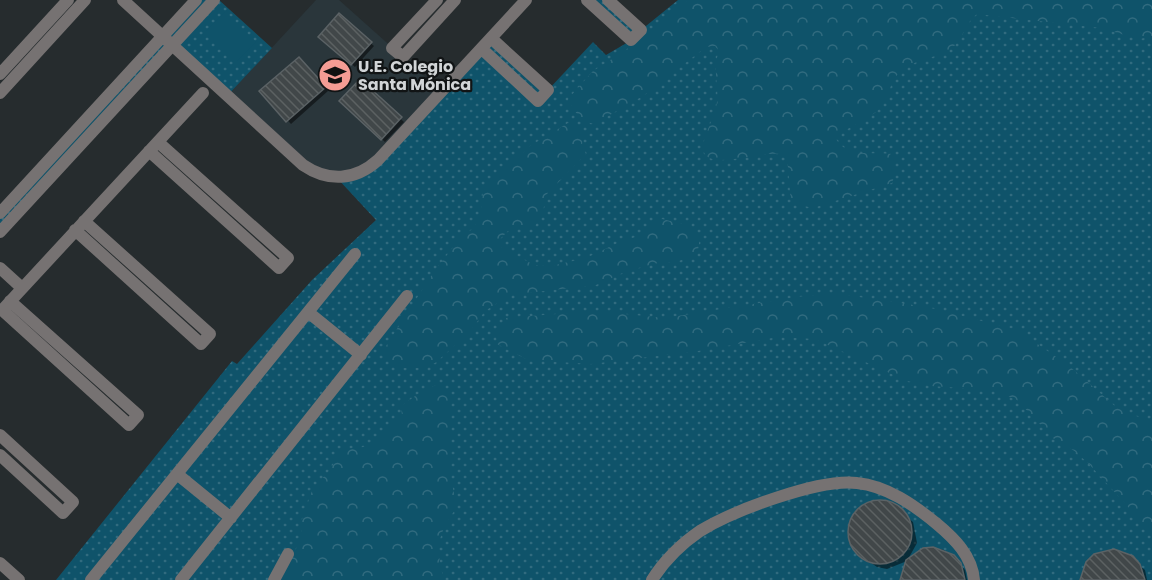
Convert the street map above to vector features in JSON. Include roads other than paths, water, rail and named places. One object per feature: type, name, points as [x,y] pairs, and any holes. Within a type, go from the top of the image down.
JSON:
[{"type":"street","points":[[0,93],[4,76],[68,0]]},
{"type":"street","points":[[4,76],[86,0]]},
{"type":"street","points":[[123,0],[303,165],[320,175],[337,178],[364,171],[378,160],[526,0]]},
{"type":"street","points":[[167,41],[196,0]]},
{"type":"street","points":[[437,0],[392,48],[402,57],[455,0]]},
{"type":"street","points":[[587,0],[631,40],[640,30],[608,0]]},
{"type":"street","points":[[0,232],[72,145],[167,41],[209,2]]},
{"type":"street","points":[[482,49],[538,101],[548,90],[491,38]]},
{"type":"street","points":[[4,308],[203,93]]},
{"type":"street","points":[[0,213],[72,145]]},
{"type":"street","points":[[153,146],[288,258],[279,268],[153,146]]},
{"type":"street","points":[[80,226],[210,334],[201,344],[80,226]]},
{"type":"street","points":[[91,580],[355,254]]},
{"type":"street","points":[[0,268],[22,288]]},
{"type":"street","points":[[181,580],[407,297]]},
{"type":"street","points":[[4,308],[138,415],[129,425],[4,308]]},
{"type":"street","points":[[308,312],[361,355]]},
{"type":"street","points":[[0,435],[73,502],[63,513],[0,455]]},
{"type":"street","points":[[177,474],[231,518]]},
{"type":"street","points":[[652,580],[682,545],[714,524],[806,489],[855,483],[900,498],[927,515],[963,550],[972,566],[974,580]]},
{"type":"street","points":[[274,580],[288,554]]},
{"type":"street","points":[[0,563],[19,580]]},
{"type":"place","name":"U.E. Colegio Santa Mónica","points":[[335,75]]}]
